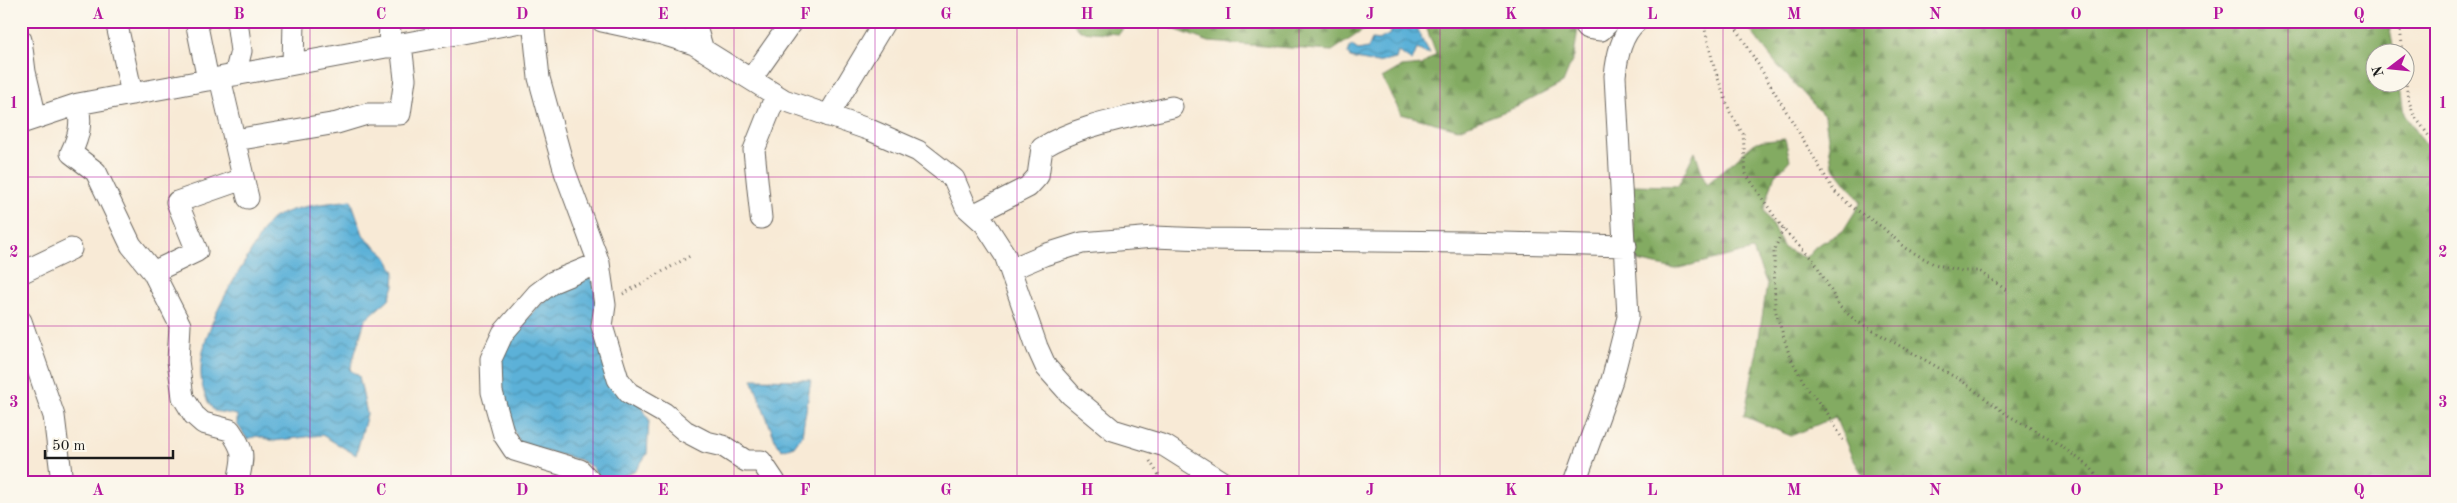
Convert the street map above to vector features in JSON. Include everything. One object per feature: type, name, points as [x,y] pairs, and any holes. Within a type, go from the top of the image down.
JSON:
[{"type":"street","points":[[116,21],[132,94]]},
{"type":"street","points":[[153,272],[197,251],[177,202],[246,189],[221,78],[196,21]]},
{"type":"street","points":[[221,78],[241,51],[237,21]]},
{"type":"street","points":[[293,64],[294,21]]},
{"type":"street","points":[[235,140],[337,123],[367,114],[400,114],[405,78],[390,21]]},
{"type":"street","points":[[21,40],[28,121],[78,104],[526,21]]},
{"type":"street","points":[[533,21],[539,78],[565,172],[599,263],[605,304],[602,326],[618,379],[629,393],[664,413],[685,431],[706,442],[723,446],[746,461],[761,461],[775,482]]},
{"type":"street","points":[[602,21],[662,34],[694,44],[784,100],[870,130],[918,151],[954,179],[966,207],[985,224],[1005,255],[1046,367],[1071,395],[1113,430],[1165,446],[1222,482]]},
{"type":"street","points":[[694,21],[703,50]]},
{"type":"street","points":[[751,79],[792,21]]},
{"type":"street","points":[[828,116],[885,21]]},
{"type":"street","points":[[1581,21],[1587,28],[1601,30],[1610,21]]},
{"type":"street","points":[[1574,482],[1612,380],[1628,317],[1626,246],[1615,76],[1618,51],[1631,26],[1637,21]]},
{"type":"street","points":[[761,218],[754,150],[776,95]]},
{"type":"street","points":[[78,104],[81,120],[79,135],[71,154],[96,172],[131,245],[153,272],[180,325],[178,361],[183,397],[194,415],[204,423],[230,430],[238,442],[244,455],[238,482]]},
{"type":"street","points":[[975,214],[1028,187],[1038,176],[1042,148],[1058,138],[1082,128],[1172,108]]},
{"type":"street","points":[[1011,269],[1044,255],[1082,243],[1154,237],[1626,246]]},
{"type":"street","points":[[21,273],[71,249]]},
{"type":"street","points":[[591,482],[580,470],[514,450],[504,435],[492,392],[491,359],[503,333],[537,294],[553,282],[599,263]]},
{"type":"street","points":[[21,321],[28,366],[54,416],[62,482]]},
{"type":"path","points":[[1703,21],[1714,67],[1730,112],[1743,134],[1746,174],[1783,229],[1815,262],[1840,306],[1856,321],[1962,381],[2009,416],[2054,441],[2090,468],[2102,482]]},
{"type":"path","points":[[1732,21],[1834,192],[1852,207],[1882,227],[1905,248],[1934,264],[1962,271],[1978,271],[2010,292]]},
{"type":"path","points":[[2399,21],[2402,42]]},
{"type":"path","points":[[2407,92],[2414,115],[2436,146]]},
{"type":"path","points":[[1783,229],[1774,251],[1775,309],[1790,357],[1807,388],[1828,414],[1843,440]]},
{"type":"path","points":[[605,304],[690,256]]},
{"type":"green space","points":[[1071,21],[1128,21],[1119,34],[1080,31]]},
{"type":"green space","points":[[1152,21],[1377,21],[1332,51],[1209,42]]},
{"type":"green space","points":[[1424,21],[1579,21],[1574,56],[1563,83],[1519,106],[1458,129],[1401,114],[1382,78],[1401,67],[1422,65],[1436,54]]},
{"type":"green space","points":[[1743,21],[2364,21],[2368,28],[2389,24],[2392,42],[2364,42],[2364,92],[2400,92],[2404,113],[2436,160],[2436,482],[1867,482],[1852,457],[1835,417],[1791,436],[1744,416],[1757,351],[1767,284],[1753,250],[1675,269],[1637,261],[1631,185],[1678,186],[1695,151],[1706,185],[1756,142],[1785,139],[1790,160],[1774,177],[1764,210],[1784,248],[1805,258],[1816,246],[1843,231],[1861,202],[1832,165],[1825,117],[1778,66]]},
{"type":"water","points":[[1398,21],[1416,21],[1417,30],[1430,53],[1417,49],[1412,61],[1398,52],[1396,59],[1377,63],[1350,58],[1348,53],[1351,45],[1358,50],[1368,48],[1372,39],[1379,40],[1390,34],[1393,25]]},
{"type":"water","points":[[351,200],[364,237],[386,256],[395,272],[394,286],[389,299],[365,320],[350,370],[359,376],[367,414],[356,455],[322,435],[274,441],[257,436],[247,439],[237,424],[237,415],[214,411],[204,393],[201,373],[203,352],[209,330],[218,309],[263,229],[273,218],[291,210]]},
{"type":"water","points":[[593,274],[598,323],[649,420],[647,454],[636,470],[615,479],[601,480],[592,467],[580,460],[521,445],[508,417],[499,384],[499,364],[502,354],[524,322],[561,287]]},
{"type":"water","points":[[752,379],[811,380],[802,435],[794,446],[782,450],[777,445]]}]
